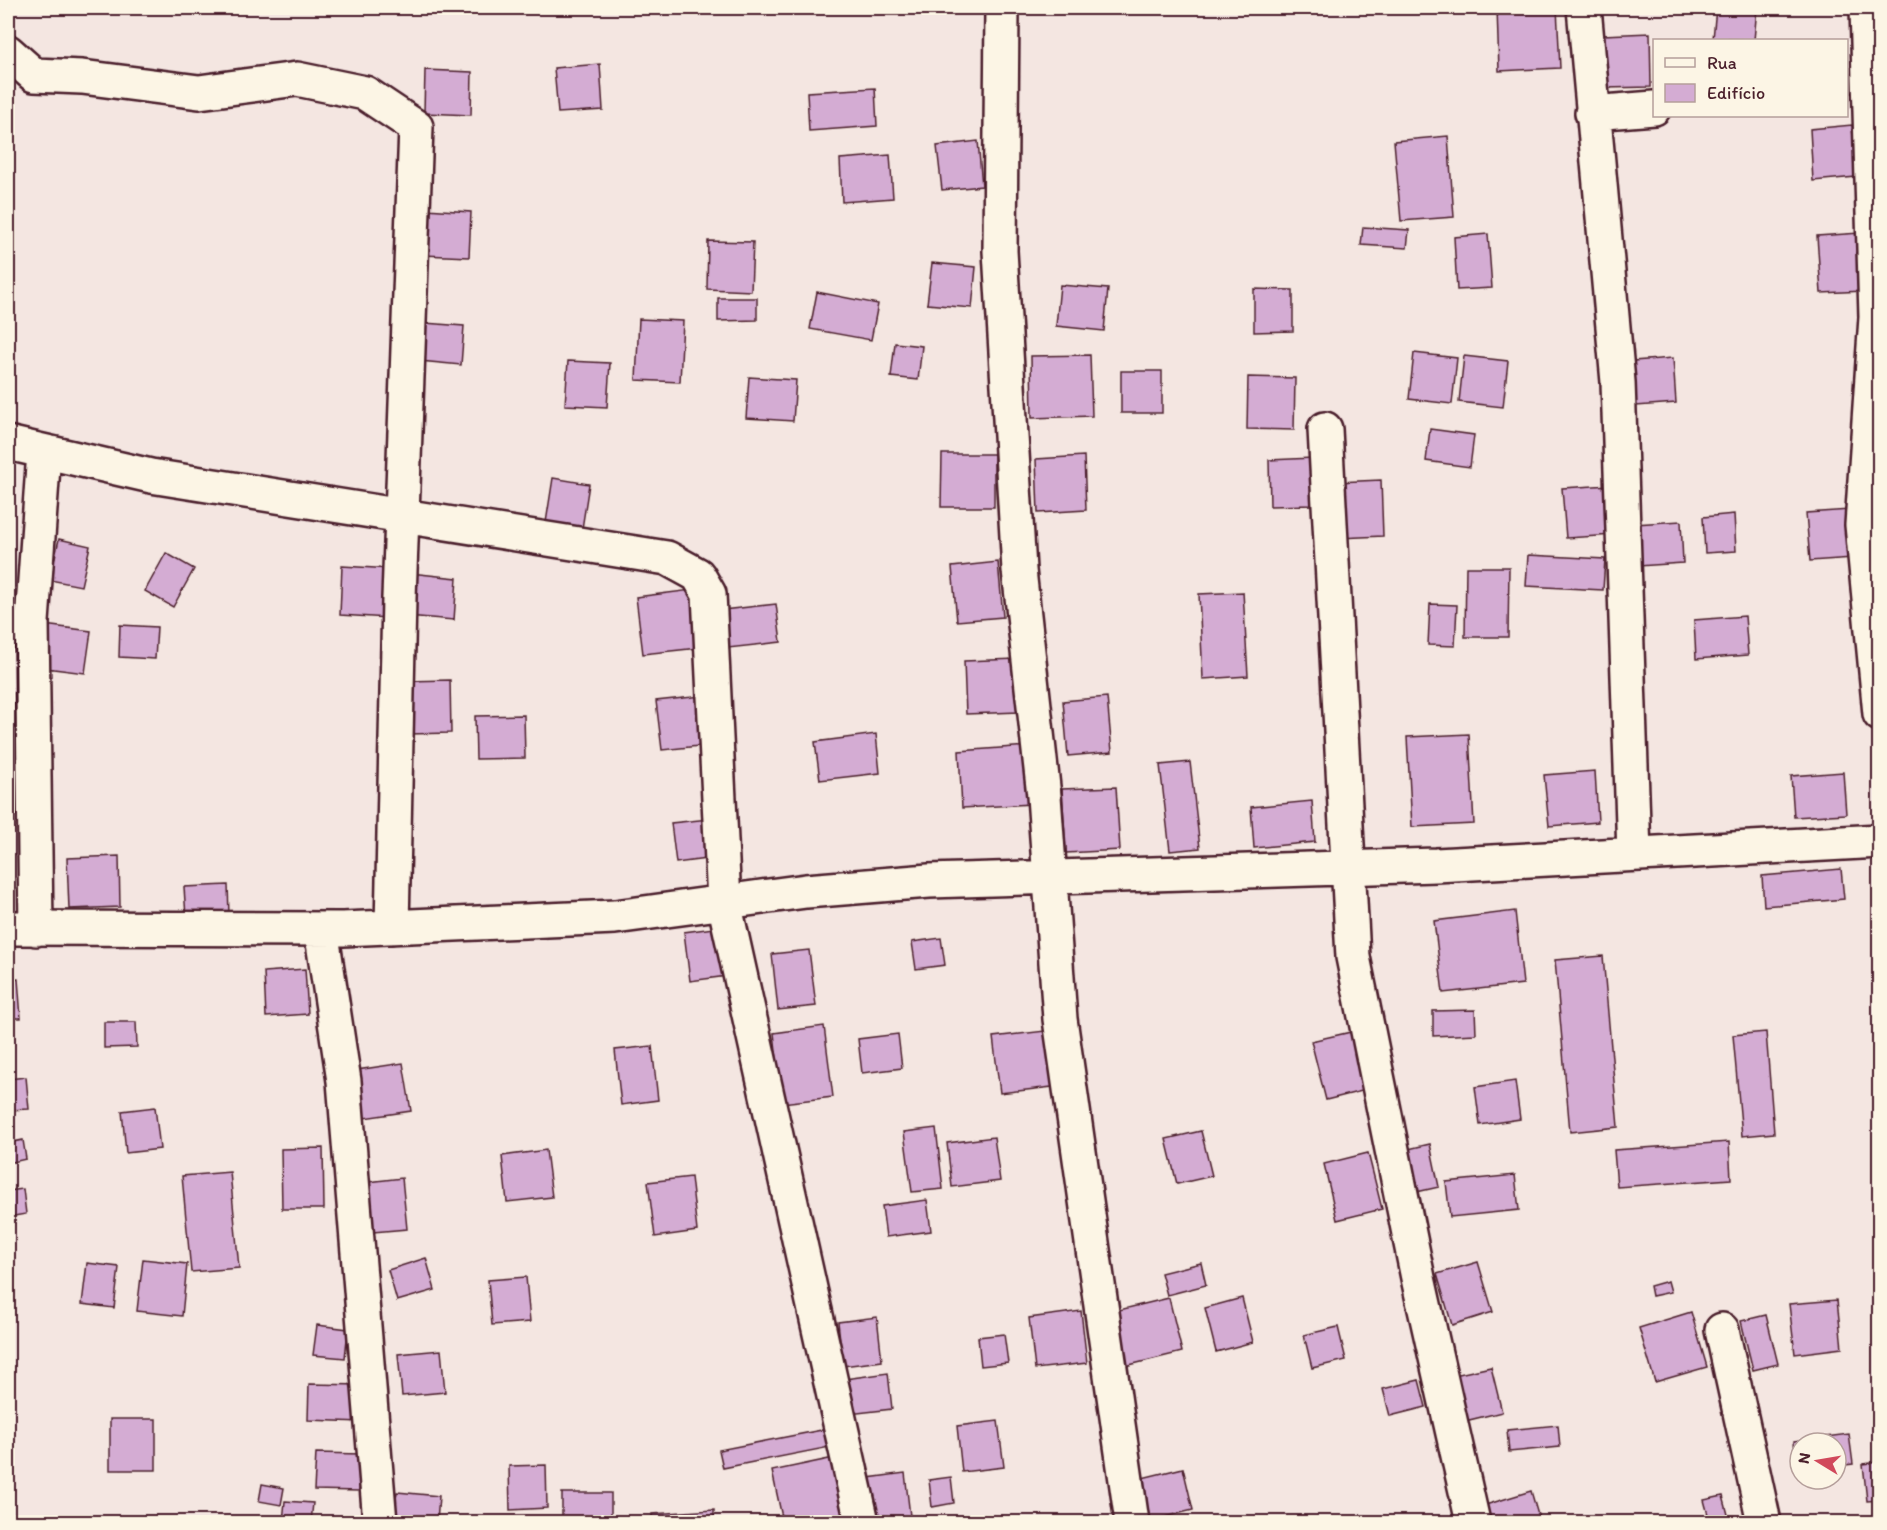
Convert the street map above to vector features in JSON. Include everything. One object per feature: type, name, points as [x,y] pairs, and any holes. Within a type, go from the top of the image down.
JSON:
[{"type":"street","points":[[1002,8],[1000,262],[1019,570],[1044,796],[1060,1019],[1132,1522]]},
{"type":"street","points":[[1584,8],[1618,382],[1634,854]]},
{"type":"street","points":[[1867,8],[1866,91],[1876,317],[1862,525],[1880,714]]},
{"type":"street","points":[[8,52],[34,75],[82,77],[199,92],[297,79],[365,93],[416,128],[392,927]]},
{"type":"street","points":[[1592,113],[1653,108]]},
{"type":"street","points":[[1325,429],[1353,957],[1418,1278],[1473,1522]]},
{"type":"street","points":[[8,443],[151,476],[667,558],[698,575],[709,594],[724,902],[862,1522]]},
{"type":"street","points":[[44,452],[32,622],[22,928],[321,929],[615,917],[806,891],[1050,875],[1349,867],[1880,841]]},
{"type":"street","points":[[321,929],[344,1081],[380,1522]]},
{"type":"street","points":[[1722,1330],[1764,1522]]},
{"type":"building","points":[[1497,8],[1557,8],[1560,68],[1499,71]]},
{"type":"building","points":[[1716,8],[1757,8],[1754,39],[1713,39]]},
{"type":"building","points":[[1650,33],[1651,87],[1604,88],[1603,35]]},
{"type":"building","points":[[600,64],[603,110],[558,113],[554,68]]},
{"type":"building","points":[[425,70],[472,72],[471,115],[424,113]]},
{"type":"building","points":[[875,88],[877,126],[809,131],[807,92]]},
{"type":"building","points":[[1852,125],[1856,177],[1813,181],[1810,129]]},
{"type":"building","points":[[1448,136],[1454,217],[1401,221],[1394,141]]},
{"type":"building","points":[[978,141],[982,186],[942,190],[937,146]]},
{"type":"building","points":[[890,155],[893,198],[842,202],[840,159]]},
{"type":"building","points":[[426,209],[471,212],[469,257],[423,255]]},
{"type":"building","points":[[1363,227],[1409,230],[1407,248],[1361,245]]},
{"type":"building","points":[[1860,233],[1864,291],[1821,293],[1817,236]]},
{"type":"building","points":[[1488,234],[1492,288],[1457,290],[1454,237]]},
{"type":"building","points":[[708,241],[753,242],[751,291],[707,289]]},
{"type":"building","points":[[932,263],[976,267],[972,308],[927,304]]},
{"type":"building","points":[[1060,285],[1108,289],[1104,331],[1056,326]]},
{"type":"building","points":[[1254,289],[1293,290],[1293,331],[1254,332]]},
{"type":"building","points":[[817,292],[878,304],[871,340],[810,329]]},
{"type":"building","points":[[718,298],[757,298],[757,320],[718,321]]},
{"type":"building","points":[[639,319],[683,321],[680,382],[636,380]]},
{"type":"building","points":[[424,323],[464,326],[461,365],[420,361]]},
{"type":"building","points":[[895,343],[922,346],[918,380],[891,377]]},
{"type":"building","points":[[1414,353],[1457,358],[1452,404],[1409,399]]},
{"type":"building","points":[[1090,355],[1092,416],[1032,418],[1031,356]]},
{"type":"building","points":[[1464,356],[1508,361],[1503,407],[1459,402]]},
{"type":"building","points":[[1673,358],[1676,403],[1636,406],[1633,361]]},
{"type":"building","points":[[568,361],[610,363],[607,407],[565,405]]},
{"type":"building","points":[[1121,371],[1162,371],[1162,413],[1121,413]]},
{"type":"building","points":[[749,377],[796,380],[793,421],[746,418]]},
{"type":"building","points":[[1248,377],[1295,378],[1294,430],[1247,429]]},
{"type":"building","points":[[1430,429],[1474,435],[1470,467],[1426,461]]},
{"type":"building","points":[[942,454],[994,454],[994,507],[941,507]]},
{"type":"building","points":[[1084,456],[1086,510],[1038,513],[1036,459]]},
{"type":"building","points":[[1313,458],[1314,505],[1270,506],[1269,460]]},
{"type":"building","points":[[553,478],[589,484],[581,535],[545,529]]},
{"type":"building","points":[[1381,480],[1383,536],[1339,538],[1337,482]]},
{"type":"building","points":[[1610,485],[1614,535],[1566,538],[1562,488]]},
{"type":"building","points":[[1850,510],[1853,558],[1810,561],[1806,513]]},
{"type":"building","points":[[1734,514],[1736,551],[1705,553],[1703,517]]},
{"type":"building","points":[[1681,521],[1683,563],[1638,566],[1635,524]]},
{"type":"building","points":[[59,539],[90,546],[81,586],[50,580]]},
{"type":"building","points":[[166,553],[194,569],[173,607],[145,591]]},
{"type":"building","points":[[1528,555],[1605,559],[1603,590],[1526,586]]},
{"type":"building","points":[[998,562],[1003,617],[957,621],[952,567]]},
{"type":"building","points":[[342,566],[391,569],[388,618],[340,615]]},
{"type":"building","points":[[1466,567],[1509,567],[1508,637],[1465,637]]},
{"type":"building","points":[[410,573],[457,578],[454,620],[407,616]]},
{"type":"building","points":[[692,590],[698,648],[643,654],[636,597]]},
{"type":"building","points":[[1243,592],[1248,676],[1203,679],[1199,594]]},
{"type":"building","points":[[776,604],[781,642],[728,648],[723,610]]},
{"type":"building","points":[[1430,604],[1457,605],[1455,646],[1428,645]]},
{"type":"building","points":[[1745,616],[1748,655],[1696,659],[1694,620]]},
{"type":"building","points":[[44,625],[91,631],[85,673],[38,667]]},
{"type":"building","points":[[120,625],[157,627],[155,659],[119,657]]},
{"type":"building","points":[[1017,659],[1019,712],[966,714],[964,661]]},
{"type":"building","points":[[450,680],[451,733],[408,734],[407,681]]},
{"type":"building","points":[[702,696],[708,745],[662,750],[656,701]]},
{"type":"building","points":[[1107,697],[1112,752],[1068,756],[1063,701]]},
{"type":"building","points":[[524,715],[525,758],[476,759],[475,716]]},
{"type":"building","points":[[876,734],[880,773],[820,780],[815,742]]},
{"type":"building","points":[[1469,734],[1474,824],[1412,827],[1407,737]]},
{"type":"building","points":[[1030,746],[1033,804],[962,808],[959,751]]},
{"type":"building","points":[[1190,762],[1200,848],[1170,851],[1160,765]]},
{"type":"building","points":[[1595,771],[1598,822],[1549,826],[1544,775]]},
{"type":"building","points":[[1843,772],[1846,814],[1794,817],[1791,776]]},
{"type":"building","points":[[1116,787],[1120,850],[1066,853],[1062,789]]},
{"type":"building","points":[[1312,801],[1315,842],[1254,848],[1251,807]]},
{"type":"building","points":[[709,819],[714,858],[676,863],[671,823]]},
{"type":"building","points":[[119,856],[120,907],[69,909],[67,858]]},
{"type":"building","points":[[1841,869],[1844,899],[1764,906],[1762,876]]},
{"type":"building","points":[[228,885],[229,915],[186,917],[184,887]]},
{"type":"building","points":[[1515,911],[1523,984],[1443,993],[1434,921]]},
{"type":"building","points":[[721,927],[727,976],[690,981],[684,932]]},
{"type":"building","points":[[941,938],[945,965],[916,969],[912,942]]},
{"type":"building","points":[[809,950],[816,1006],[778,1010],[772,954]]},
{"type":"building","points":[[1603,956],[1618,1127],[1570,1132],[1555,960]]},
{"type":"building","points":[[305,969],[308,1014],[266,1017],[264,972]]},
{"type":"building","points":[[18,979],[21,1018],[8,1018],[8,980]]},
{"type":"building","points":[[1475,1010],[1476,1034],[1433,1036],[1433,1011]]},
{"type":"building","points":[[104,1022],[136,1022],[137,1047],[104,1048]]},
{"type":"building","points":[[824,1026],[833,1097],[782,1103],[774,1033]]},
{"type":"building","points":[[1045,1031],[1052,1087],[1000,1093],[993,1037]]},
{"type":"building","points":[[1351,1032],[1366,1090],[1326,1100],[1311,1041]]},
{"type":"building","points":[[1766,1032],[1774,1133],[1742,1136],[1733,1035]]},
{"type":"building","points":[[898,1034],[902,1068],[862,1073],[858,1039]]},
{"type":"building","points":[[652,1046],[658,1100],[621,1105],[615,1050]]},
{"type":"building","points":[[403,1063],[411,1111],[364,1118],[357,1070]]},
{"type":"building","points":[[26,1077],[29,1109],[8,1110],[8,1079]]},
{"type":"building","points":[[1515,1081],[1520,1119],[1480,1125],[1475,1087]]},
{"type":"building","points":[[155,1107],[160,1149],[126,1153],[122,1111]]},
{"type":"building","points":[[936,1128],[943,1189],[912,1192],[904,1132]]},
{"type":"building","points":[[1201,1131],[1212,1176],[1177,1184],[1166,1139]]},
{"type":"building","points":[[994,1137],[1000,1181],[952,1187],[947,1143]]},
{"type":"building","points":[[23,1140],[26,1159],[8,1163],[8,1143]]},
{"type":"building","points":[[1729,1142],[1731,1179],[1617,1187],[1614,1150]]},
{"type":"building","points":[[1430,1144],[1439,1187],[1412,1193],[1404,1150]]},
{"type":"building","points":[[323,1148],[324,1209],[282,1209],[281,1149]]},
{"type":"building","points":[[546,1150],[552,1197],[507,1202],[502,1156]]},
{"type":"building","points":[[1368,1153],[1382,1209],[1337,1220],[1324,1164]]},
{"type":"building","points":[[230,1172],[239,1268],[191,1272],[182,1176]]},
{"type":"building","points":[[1515,1175],[1519,1210],[1450,1217],[1446,1182]]},
{"type":"building","points":[[691,1177],[697,1231],[655,1237],[648,1182]]},
{"type":"building","points":[[402,1178],[407,1229],[373,1232],[368,1182]]},
{"type":"building","points":[[23,1189],[26,1214],[8,1217],[8,1191]]},
{"type":"building","points":[[927,1200],[931,1231],[886,1237],[882,1206]]},
{"type":"building","points":[[426,1258],[435,1290],[397,1301],[388,1270]]},
{"type":"building","points":[[143,1259],[187,1264],[182,1316],[137,1311]]},
{"type":"building","points":[[1478,1262],[1493,1312],[1452,1325],[1437,1274]]},
{"type":"building","points":[[87,1263],[119,1267],[114,1308],[82,1304]]},
{"type":"building","points":[[1201,1263],[1206,1285],[1167,1295],[1161,1273]]},
{"type":"building","points":[[526,1277],[530,1322],[492,1325],[488,1280]]},
{"type":"building","points":[[1668,1281],[1671,1292],[1652,1296],[1650,1286]]},
{"type":"building","points":[[1169,1298],[1182,1352],[1125,1366],[1111,1312]]},
{"type":"building","points":[[1242,1298],[1253,1342],[1216,1352],[1205,1308]]},
{"type":"building","points":[[1837,1300],[1842,1348],[1795,1354],[1789,1304]]},
{"type":"building","points":[[1081,1311],[1087,1363],[1035,1369],[1029,1318]]},
{"type":"building","points":[[1691,1312],[1707,1367],[1655,1382],[1639,1328]]},
{"type":"building","points":[[1766,1315],[1778,1364],[1753,1370],[1741,1321]]},
{"type":"building","points":[[877,1317],[882,1361],[843,1366],[838,1322]]},
{"type":"building","points":[[317,1325],[348,1329],[345,1358],[313,1355]]},
{"type":"building","points":[[1338,1327],[1346,1360],[1312,1368],[1304,1335]]},
{"type":"building","points":[[1004,1334],[1008,1363],[981,1366],[978,1337]]},
{"type":"building","points":[[441,1350],[445,1392],[402,1396],[398,1354]]},
{"type":"building","points":[[1491,1367],[1502,1412],[1465,1421],[1454,1375]]},
{"type":"building","points":[[888,1373],[892,1409],[849,1414],[845,1379]]},
{"type":"building","points":[[1419,1380],[1426,1407],[1390,1416],[1383,1389]]},
{"type":"building","points":[[309,1384],[363,1385],[362,1422],[308,1420]]},
{"type":"building","points":[[110,1419],[156,1419],[156,1470],[110,1470]]},
{"type":"building","points":[[998,1421],[1004,1467],[962,1472],[957,1426]]},
{"type":"building","points":[[1558,1425],[1560,1447],[1509,1452],[1507,1430]]},
{"type":"building","points":[[827,1429],[830,1447],[723,1468],[719,1450]]},
{"type":"building","points":[[1848,1434],[1853,1464],[1848,1465]]},
{"type":"building","points":[[316,1453],[361,1454],[359,1491],[314,1490]]},
{"type":"building","points":[[834,1458],[847,1520],[783,1522],[772,1471]]},
{"type":"building","points":[[1880,1462],[1880,1500],[1867,1501],[1863,1464]]},
{"type":"building","points":[[546,1465],[547,1508],[510,1510],[509,1466]]},
{"type":"building","points":[[1183,1468],[1193,1510],[1148,1521],[1138,1479]]},
{"type":"building","points":[[905,1473],[910,1516],[873,1520],[868,1478]]},
{"type":"building","points":[[951,1477],[954,1503],[932,1507],[929,1480]]},
{"type":"building","points":[[262,1484],[284,1488],[281,1505],[259,1501]]},
{"type":"building","points":[[1531,1491],[1540,1522],[1487,1522],[1482,1506]]},
{"type":"building","points":[[397,1492],[439,1496],[437,1522],[393,1522]]},
{"type":"building","points":[[562,1493],[611,1493],[611,1522],[562,1522]]},
{"type":"building","points":[[1723,1496],[1730,1522],[1710,1522],[1704,1500]]},
{"type":"building","points":[[285,1501],[313,1503],[311,1522],[283,1522]]},
{"type":"building","points":[[714,1510],[714,1522],[652,1522],[652,1514]]}]
